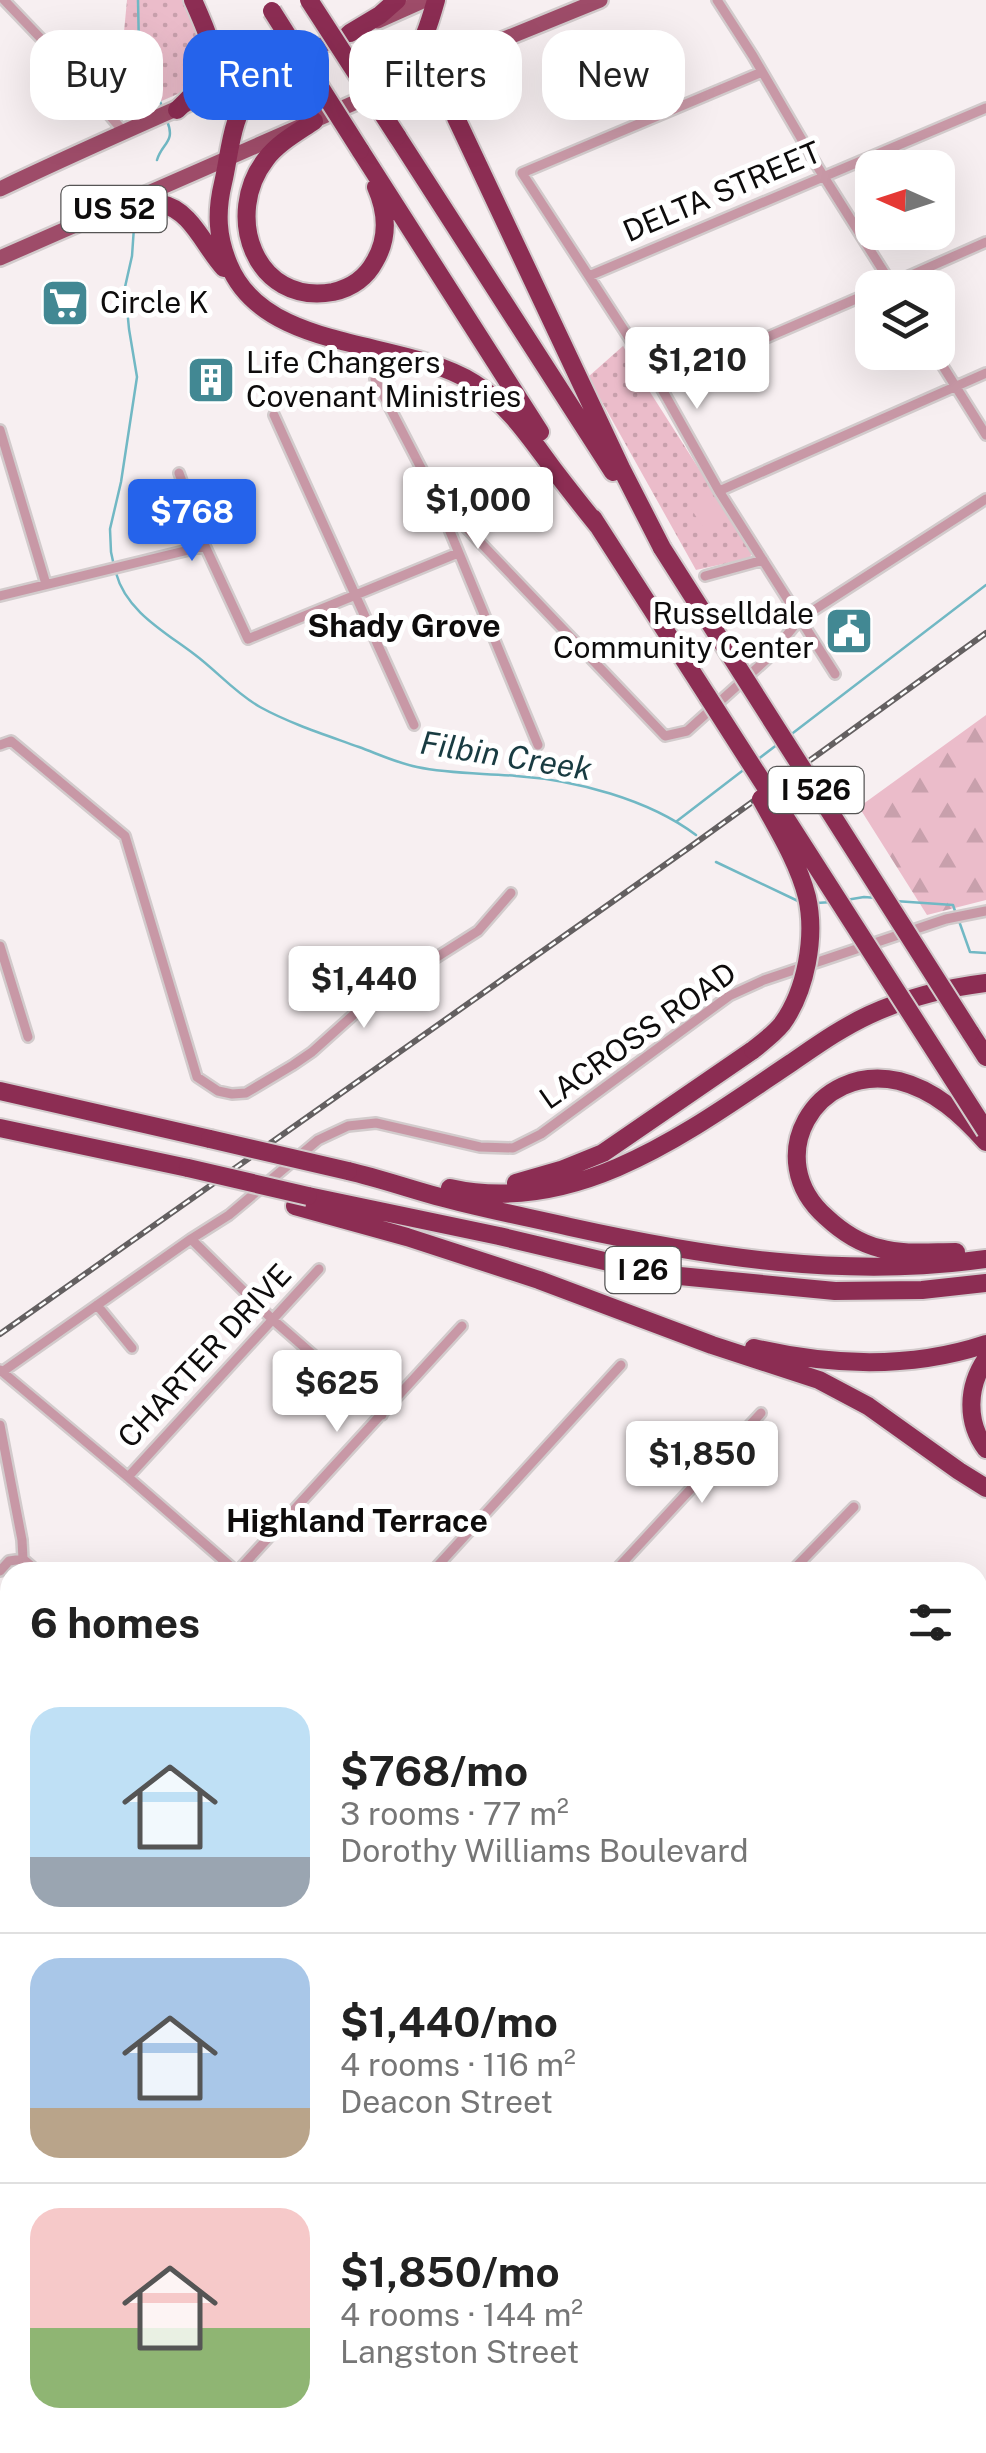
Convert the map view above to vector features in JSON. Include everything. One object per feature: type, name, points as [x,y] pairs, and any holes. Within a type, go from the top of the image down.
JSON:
[{"type":"highway","points":[[177,110],[201,85],[211,67],[208,33],[193,0]]},
{"type":"highway","name":"I 526","points":[[266,0],[986,1131]]},
{"type":"highway","name":"I 526","points":[[309,0],[986,1054]]},
{"type":"highway","points":[[355,30],[396,0]]},
{"type":"highway","points":[[427,30],[436,0]]},
{"type":"highway","points":[[238,120],[217,218],[223,252],[241,286]]},
{"type":"highway","points":[[314,120],[275,148],[256,174],[247,200],[246,226],[254,254],[262,267],[282,284],[305,292],[329,292],[356,283],[374,265],[384,242],[386,220],[360,150]]},
{"type":"highway","points":[[457,120],[662,548]]},
{"type":"highway","points":[[119,206],[170,206],[191,224],[218,262],[256,302],[284,321],[410,356],[478,385],[518,420],[598,526]]},
{"type":"highway","points":[[388,1180],[508,1185],[578,1164],[603,1152],[754,1050],[782,1024],[799,989],[809,939],[807,899],[790,854],[708,696]]},
{"type":"highway","points":[[430,1183],[492,1194],[536,1191],[596,1176],[639,1159],[678,1136],[865,1017],[940,990],[986,983]]},
{"type":"highway","points":[[986,1142],[958,1112],[917,1087],[894,1080],[871,1080],[846,1084],[815,1106],[808,1114],[797,1152],[798,1175],[812,1202],[833,1224],[865,1244],[896,1252],[986,1256]]},
{"type":"highway","name":"I 26","points":[[0,1091],[388,1180],[493,1210],[668,1248],[719,1256],[871,1266],[923,1265],[986,1256]]},
{"type":"highway","points":[[0,1128],[154,1159],[301,1201],[819,1380],[845,1393],[986,1488]]},
{"type":"highway","name":"I 26","points":[[301,1201],[500,1236],[659,1274],[835,1291],[922,1290],[986,1283]]},
{"type":"highway","points":[[662,1326],[785,1355],[830,1361],[921,1360],[986,1344]]},
{"type":"highway","points":[[986,1360],[976,1376],[971,1404],[976,1435],[986,1449]]},
{"type":"main road","name":"US 52","points":[[357,30],[425,0]]},
{"type":"main road","name":"US 52","points":[[522,33],[600,0]]},
{"type":"main road","name":"US 52","points":[[0,189],[122,131],[183,107]]},
{"type":"main road","name":"US 52","points":[[0,258],[314,120]]},
{"type":"street","points":[[4,0],[70,68],[122,131]]},
{"type":"street","points":[[717,0],[879,270]]},
{"type":"street","points":[[762,72],[522,173],[659,384],[719,490],[835,674]]},
{"type":"street","name":"DELTA STREET","points":[[589,276],[986,108]]},
{"type":"street","points":[[924,270],[986,242]]},
{"type":"street","points":[[659,384],[855,299]]},
{"type":"street","points":[[945,370],[986,435]]},
{"type":"street","points":[[719,490],[986,373]]},
{"type":"street","points":[[374,379],[434,495],[538,745]]},
{"type":"street","points":[[274,414],[414,725]]},
{"type":"street","points":[[0,430],[46,584]]},
{"type":"street","points":[[179,473],[205,546],[248,639],[458,553]]},
{"type":"street","points":[[434,495],[665,736],[687,731],[767,659],[800,620],[986,499]]},
{"type":"street","points":[[0,596],[205,546]]},
{"type":"street","points":[[705,576],[763,560]]},
{"type":"street","points":[[0,745],[12,741],[125,836],[197,1078],[218,1090],[246,1093],[293,1065],[372,998],[478,931],[511,893]]},
{"type":"street","name":"LACROSS ROAD","points":[[191,1239],[228,1215],[318,1140],[348,1126],[376,1123],[480,1147],[513,1148],[539,1135],[729,996],[764,980],[946,919],[986,910]]},
{"type":"street","points":[[0,946],[28,1037]]},
{"type":"street","points":[[226,1562],[1,1371],[191,1239],[272,1319],[382,1415]]},
{"type":"street","name":"CHARTER DRIVE","points":[[128,1477],[319,1269]]},
{"type":"street","points":[[97,1305],[132,1348]]},
{"type":"street","points":[[246,1562],[462,1326]]},
{"type":"street","points":[[441,1562],[621,1366]]},
{"type":"street","points":[[623,1562],[762,1413]]},
{"type":"street","points":[[0,1424],[26,1562]]},
{"type":"street","points":[[801,1562],[854,1507]]},
{"type":"street","points":[[8,1562],[23,1559]]},
{"type":"green space","points":[[127,0],[186,0],[196,30],[183,30],[183,92],[163,100],[163,30],[124,30]]},
{"type":"green space","points":[[623,346],[752,552],[750,558],[696,570],[588,377]]},
{"type":"green space","points":[[706,492],[724,520],[706,532],[688,504]]},
{"type":"green space","points":[[986,715],[986,900],[927,915],[859,807]]},
{"type":"waterway","name":"Filbin Creek","points":[[138,0],[139,30]]},
{"type":"waterway","name":"Filbin Creek","points":[[157,160],[169,138],[167,121]]},
{"type":"waterway","name":"Filbin Creek","points":[[114,566],[110,529],[137,377],[125,287],[134,227]]},
{"type":"waterway","name":"Filbin Creek","points":[[116,573],[128,599],[148,620],[242,695],[284,719],[417,767],[539,778],[586,787],[656,811],[696,835]]},
{"type":"waterway","points":[[789,736],[986,585]]},
{"type":"waterway","points":[[757,760],[778,744]]},
{"type":"waterway","points":[[677,821],[746,768]]},
{"type":"waterway","name":"Filbin Creek","points":[[716,862],[798,901]]},
{"type":"waterway","name":"Filbin Creek","points":[[846,900],[877,898]]},
{"type":"waterway","name":"Filbin Creek","points":[[895,901],[953,905],[956,914]]},
{"type":"waterway","name":"Filbin Creek","points":[[816,903],[833,902]]},
{"type":"waterway","name":"Filbin Creek","points":[[959,921],[970,952],[986,953]]},
{"type":"railway","points":[[0,1334],[986,633]]},
{"type":"place","name":"Circle K","points":[[65,303]]},
{"type":"place","name":"Life Changers Covenant Ministries","points":[[211,380]]},
{"type":"place","name":"Russelldale Community Center","points":[[849,631]]},
{"type":"district","name":"Shady Grove","points":[[404,626]]},
{"type":"district","name":"Highland Terrace","points":[[357,1521]]}]
